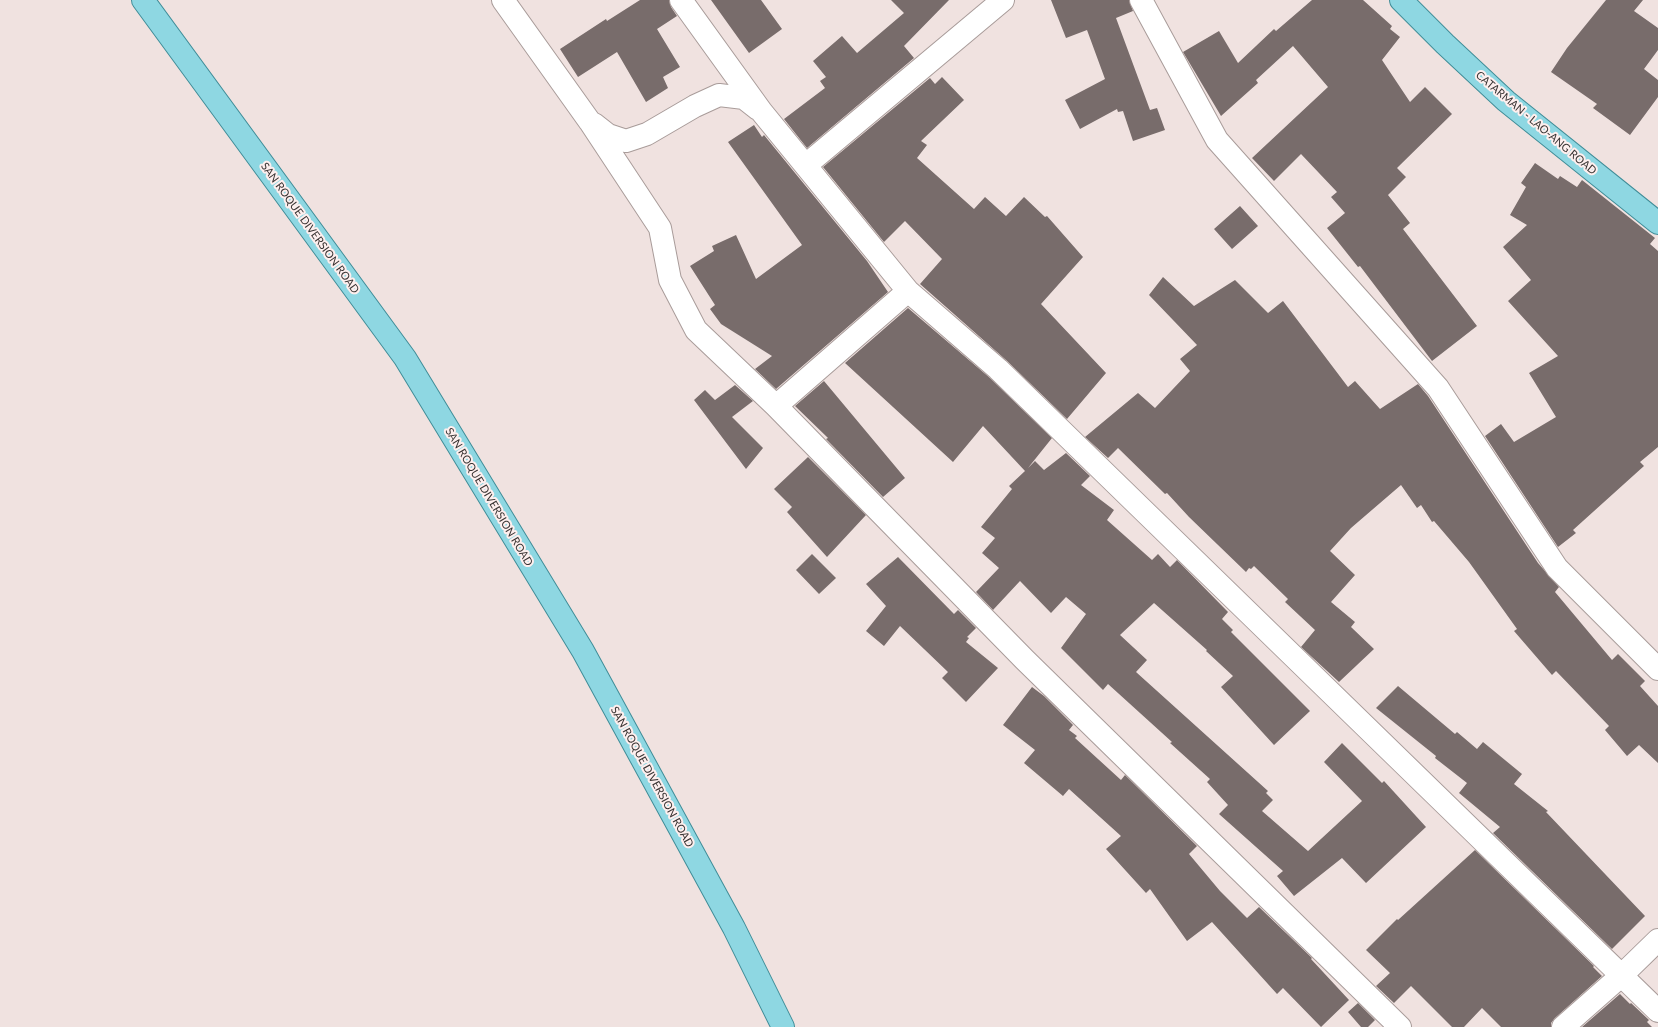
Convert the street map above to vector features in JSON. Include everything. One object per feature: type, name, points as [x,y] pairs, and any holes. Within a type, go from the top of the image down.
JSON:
[{"type":"main road","name":"SAN ROQUE DIVERSION ROAD","points":[[143,0],[405,358],[583,651],[734,928],[783,1027]]},
{"type":"main road","name":"CATARMAN - LAO-ANG ROAD","points":[[1401,0],[1445,44],[1506,101],[1658,223]]},
{"type":"street","points":[[503,0],[590,122],[660,228],[670,280],[696,330],[776,406],[1024,660],[1400,1027]]},
{"type":"street","points":[[680,0],[761,111],[908,291],[998,369],[1658,1011]]},
{"type":"street","points":[[806,166],[1003,0]]},
{"type":"street","points":[[1141,0],[1217,140],[1438,388],[1557,568],[1658,668]]},
{"type":"street","points":[[590,122],[608,135],[626,141],[647,134],[695,106],[719,95],[744,98],[761,111]]},
{"type":"street","points":[[776,406],[908,291]]},
{"type":"street","points":[[1563,1027],[1622,976],[1658,940]]},
{"type":"building","points":[[640,0],[669,0],[671,7],[677,16],[657,29],[680,67],[663,77],[668,88],[646,102],[617,52],[578,77],[560,49],[606,19],[607,21]]},
{"type":"building","points":[[711,0],[761,0],[782,29],[749,53]]},
{"type":"building","points":[[891,0],[949,0],[904,46],[914,58],[807,148],[784,119],[825,88],[820,81],[826,77],[813,61],[842,36],[857,53],[904,13]]},
{"type":"building","points":[[1051,0],[1129,0],[1133,11],[1116,18],[1150,110],[1157,108],[1165,130],[1133,141],[1123,111],[1118,112],[1117,109],[1080,129],[1065,100],[1105,79],[1087,30],[1066,38]]},
{"type":"building","points":[[1312,0],[1363,0],[1392,26],[1390,29],[1400,37],[1382,60],[1410,102],[1425,87],[1452,114],[1397,168],[1406,177],[1388,195],[1410,223],[1403,229],[1477,326],[1432,361],[1360,266],[1358,267],[1327,228],[1345,213],[1331,197],[1337,192],[1301,154],[1274,181],[1252,158],[1328,87],[1293,46],[1256,80],[1258,83],[1221,116],[1183,52],[1219,31],[1238,63],[1274,29],[1276,31]]},
{"type":"building","points":[[1606,0],[1643,0],[1634,11],[1658,28],[1658,50],[1644,69],[1658,80],[1658,97],[1630,135],[1593,108],[1597,104],[1551,72],[1567,48]]},
{"type":"building","points":[[942,77],[964,100],[921,141],[927,145],[917,158],[974,209],[985,197],[1006,216],[1024,197],[1045,217],[1047,216],[1083,257],[1041,304],[1106,373],[1067,419],[1006,360],[920,284],[942,259],[905,221],[884,242],[823,167],[930,78],[935,84]]},
{"type":"building","points":[[754,125],[762,137],[764,135],[867,261],[888,292],[776,389],[755,369],[772,356],[721,324],[710,309],[715,305],[690,266],[714,251],[712,246],[736,235],[756,279],[802,245],[728,142]]},
{"type":"building","points":[[1535,163],[1558,179],[1560,176],[1577,187],[1582,180],[1655,238],[1650,244],[1658,251],[1658,447],[1640,462],[1644,466],[1573,530],[1576,533],[1558,547],[1485,436],[1501,424],[1514,442],[1556,417],[1529,373],[1558,356],[1508,301],[1531,280],[1503,247],[1527,225],[1510,215],[1526,187],[1521,183]]},
{"type":"building","points":[[1240,206],[1258,226],[1232,249],[1214,229]]},
{"type":"building","points":[[1163,277],[1194,306],[1235,280],[1268,313],[1283,301],[1348,387],[1355,381],[1380,409],[1418,384],[1428,396],[1538,563],[1559,587],[1555,592],[1612,660],[1618,654],[1645,681],[1640,686],[1658,706],[1658,763],[1639,745],[1627,756],[1605,730],[1609,726],[1556,671],[1552,675],[1514,631],[1517,629],[1469,562],[1434,521],[1432,522],[1421,505],[1417,508],[1401,485],[1351,528],[1330,551],[1355,575],[1331,602],[1355,622],[1351,627],[1374,649],[1339,682],[1301,647],[1315,630],[1285,602],[1288,599],[1254,566],[1251,569],[1249,568],[1246,572],[1189,517],[1167,493],[1165,494],[1118,448],[1108,458],[1085,437],[1138,393],[1155,408],[1190,371],[1180,359],[1197,345],[1149,295]]},
{"type":"building","points":[[908,308],[990,378],[1052,438],[1028,468],[1035,461],[1044,470],[1066,453],[1090,476],[1081,485],[1114,510],[1107,520],[1152,560],[1158,554],[1170,567],[1177,560],[1228,612],[1222,619],[1233,630],[1231,632],[1310,711],[1274,745],[1221,687],[1233,676],[1206,651],[1207,650],[1154,603],[1120,635],[1147,660],[1136,672],[1268,791],[1266,793],[1273,800],[1262,811],[1308,851],[1362,801],[1324,762],[1342,743],[1382,783],[1384,781],[1426,827],[1366,883],[1342,858],[1294,896],[1277,876],[1283,871],[1219,814],[1228,805],[1207,782],[1210,779],[1108,684],[1103,690],[1061,648],[1086,614],[1066,597],[1051,613],[1020,581],[993,610],[976,592],[999,568],[982,553],[995,538],[981,527],[1012,489],[1009,486],[1025,471],[983,426],[953,462],[845,363]]},
{"type":"building","points":[[824,381],[905,478],[883,497],[826,439],[828,438],[795,406]]},
{"type":"building","points":[[735,385],[753,401],[732,417],[763,448],[746,469],[694,400],[705,390],[715,400]]},
{"type":"building","points":[[808,457],[866,515],[827,557],[787,512],[792,507],[774,489]]},
{"type":"building","points":[[812,554],[836,578],[819,594],[796,570]]},
{"type":"building","points":[[898,557],[954,614],[958,610],[976,628],[967,637],[969,638],[966,642],[998,668],[966,702],[942,678],[948,672],[900,626],[884,646],[866,631],[886,606],[866,584]]},
{"type":"building","points":[[1398,686],[1455,734],[1457,732],[1477,749],[1483,742],[1522,774],[1514,784],[1548,811],[1546,812],[1645,916],[1612,949],[1493,833],[1500,827],[1459,793],[1467,783],[1376,708]]},
{"type":"building","points":[[1032,687],[1044,696],[1073,725],[1069,730],[1077,736],[1075,738],[1121,780],[1125,775],[1197,846],[1189,854],[1220,891],[1247,918],[1259,907],[1312,958],[1311,959],[1349,1000],[1321,1027],[1283,988],[1277,994],[1212,922],[1187,941],[1150,889],[1146,893],[1106,849],[1121,836],[1069,789],[1063,796],[1024,763],[1035,750],[1003,725]]},
{"type":"building","points":[[1475,850],[1594,966],[1593,967],[1602,976],[1555,1018],[1551,1023],[1551,1027],[1501,1027],[1482,1008],[1464,1027],[1452,1027],[1411,986],[1394,1003],[1376,986],[1390,973],[1366,950],[1397,919],[1398,920]]},
{"type":"building","points":[[1620,994],[1649,1020],[1647,1022],[1652,1027],[1582,1027]]},
{"type":"building","points":[[1358,1003],[1375,1020],[1368,1027],[1361,1027],[1348,1012]]}]
